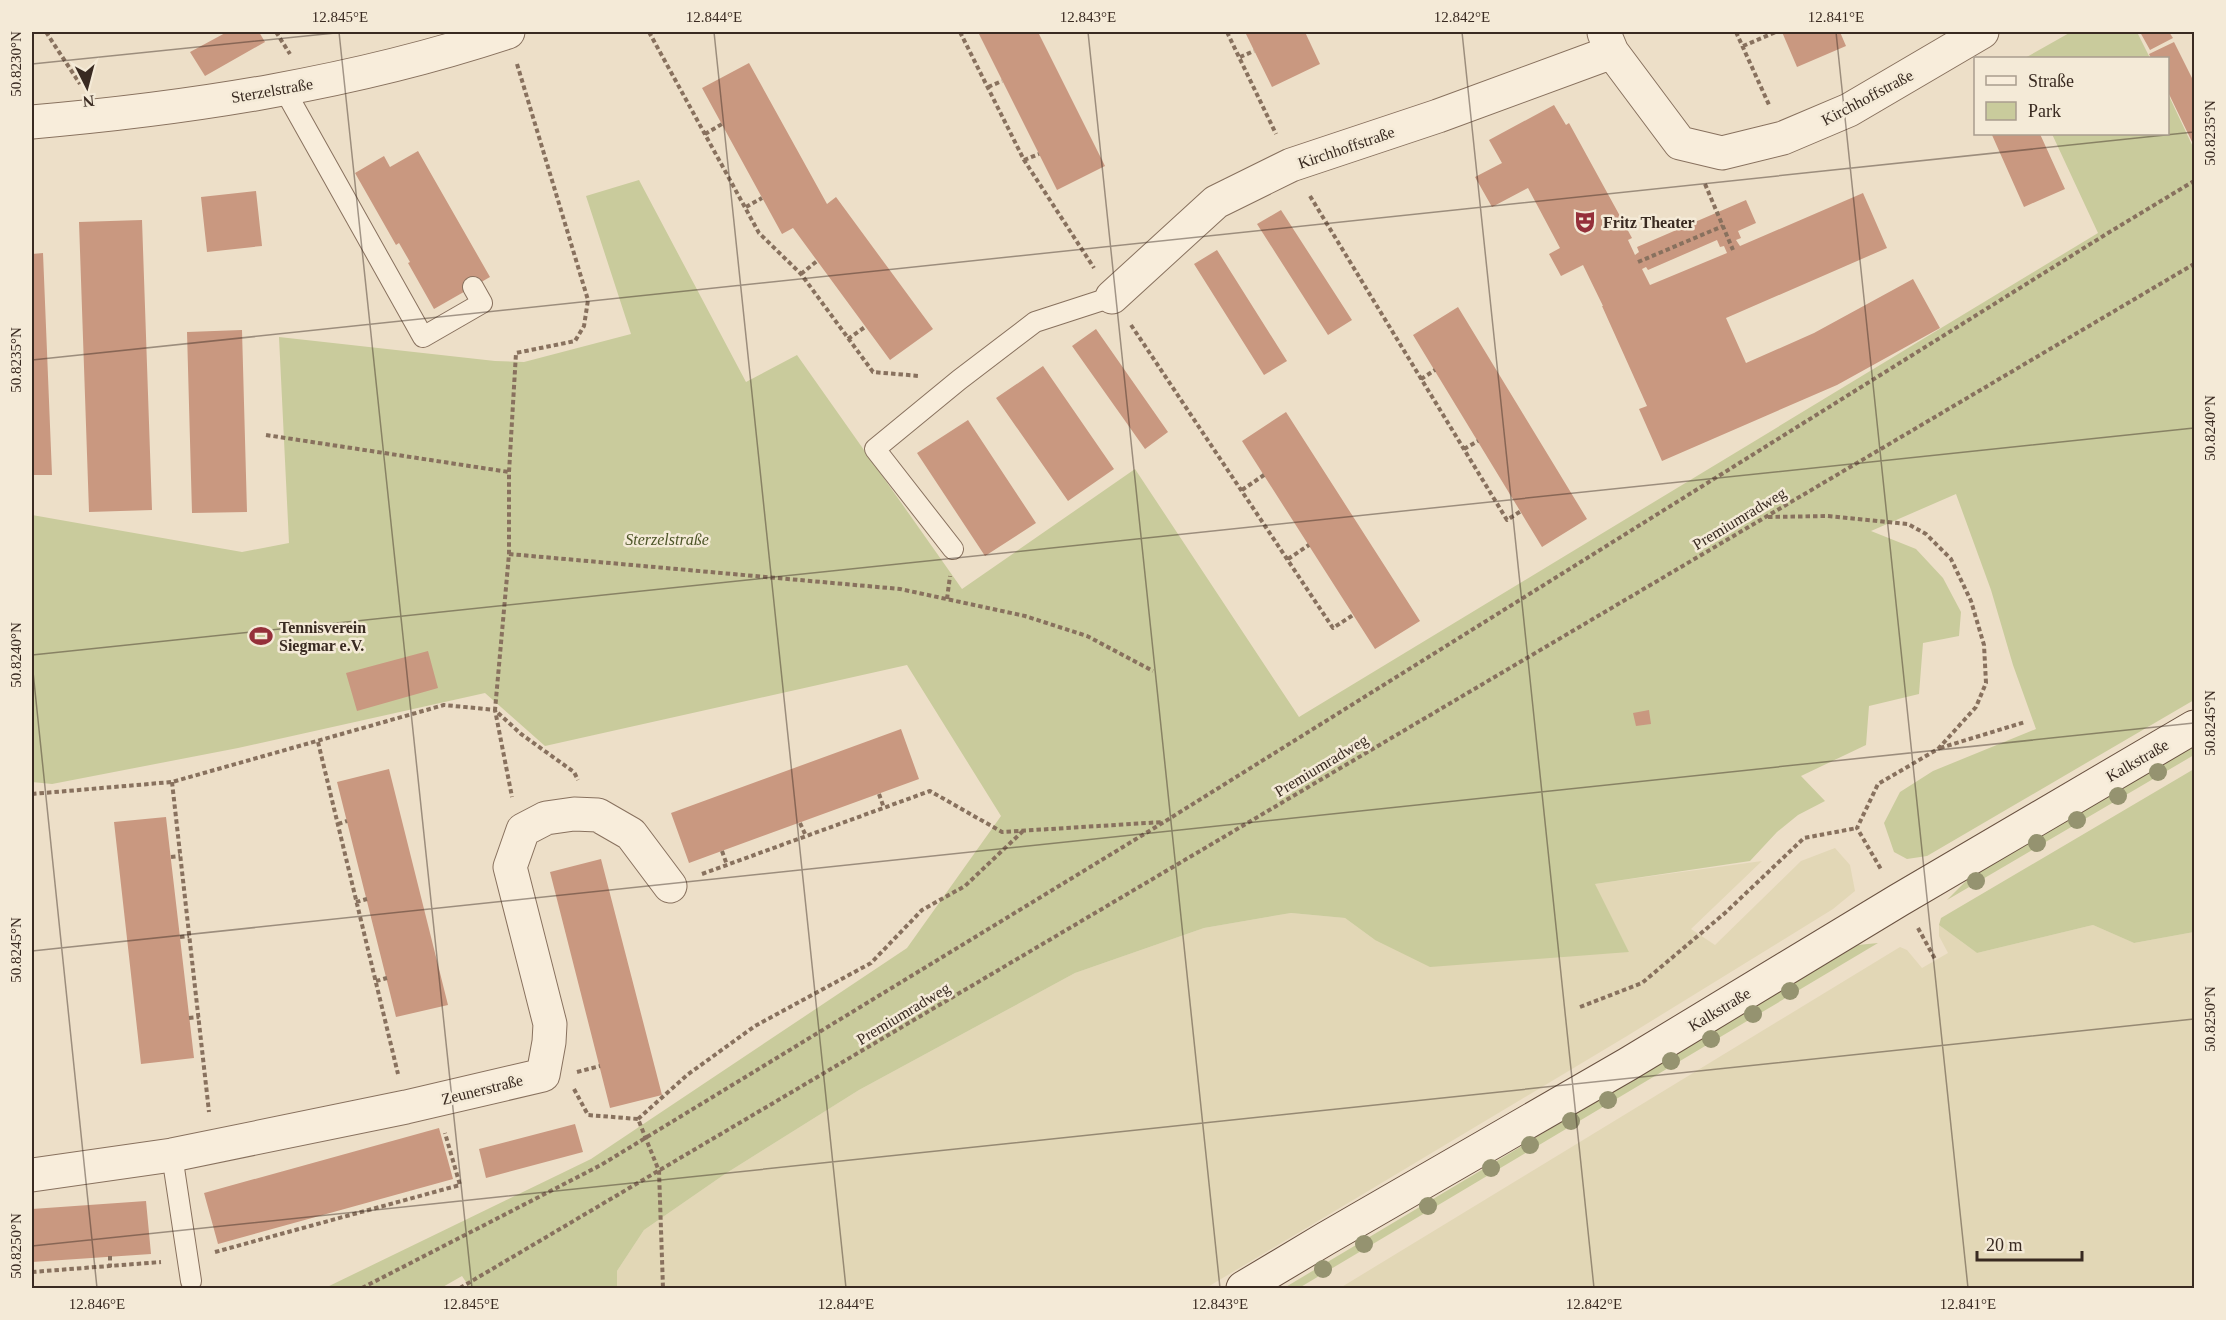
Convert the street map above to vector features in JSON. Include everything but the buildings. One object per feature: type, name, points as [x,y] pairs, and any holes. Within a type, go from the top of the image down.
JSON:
[{"type":"street","name":"Sterzelstraße","points":[[32,122],[101,116],[284,89],[406,63],[508,32]]},
{"type":"street","name":"Kirchhoffstraße","points":[[1112,297],[1216,202],[1291,165],[1438,116],[1608,42],[1680,143],[1722,153],[1783,138],[1849,110],[1982,32]]},
{"type":"street","name":"Kalkstraße","points":[[1243,1288],[1628,1064],[1899,900],[2194,727]]},
{"type":"street","points":[[520,836],[523,830],[546,818],[574,814],[598,816],[631,834],[670,886]]},
{"type":"street","name":"Zeunerstraße","points":[[32,1175],[213,1147],[421,1104],[543,1075],[550,1024],[510,867],[520,836]]},
{"type":"lane","points":[[284,89],[423,337],[482,303],[472,287]]},
{"type":"lane","points":[[953,549],[875,449],[959,380],[1035,322],[1112,297]]},
{"type":"lane","points":[[172,1155],[191,1281]]},
{"type":"path","points":[[46,32],[101,116]]},
{"type":"path","points":[[508,32],[588,300],[584,326],[575,340],[516,353],[509,472],[509,554],[495,710],[520,836]]},
{"type":"path","points":[[649,32],[759,232],[801,274],[873,372],[959,380]]},
{"type":"path","points":[[960,32],[1024,160],[1112,297],[1334,628],[1353,615]]},
{"type":"path","points":[[1227,32],[1291,165],[1507,520],[1521,511]]},
{"type":"path","points":[[1736,32],[1783,138]]},
{"type":"path","points":[[1743,46],[1776,32]]},
{"type":"path","points":[[1240,57],[1254,51]]},
{"type":"path","points":[[988,87],[1002,81]]},
{"type":"path","points":[[705,134],[722,124]]},
{"type":"path","points":[[1722,153],[1703,182],[1733,249]]},
{"type":"path","points":[[1024,160],[1038,154]]},
{"type":"path","points":[[362,1288],[601,1166],[1164,822],[2194,181]]},
{"type":"path","points":[[746,207],[762,198]]},
{"type":"path","points":[[1638,262],[1723,226]]},
{"type":"path","points":[[801,274],[818,261]]},
{"type":"path","name":"Premiumradweg","points":[[460,1288],[2194,264]]},
{"type":"path","points":[[848,339],[866,327]]},
{"type":"path","points":[[1421,379],[1435,370]]},
{"type":"path","points":[[266,435],[509,472]]},
{"type":"path","points":[[1464,448],[1478,441]]},
{"type":"path","points":[[1242,490],[1264,476]]},
{"type":"path","points":[[1766,517],[1828,516],[1908,524],[1926,534],[1951,559],[1971,601],[1984,645],[1986,683],[1976,707],[1938,749]]},
{"type":"path","points":[[1288,559],[1309,545]]},
{"type":"path","points":[[509,554],[900,589],[1025,616],[1087,636],[1153,671]]},
{"type":"path","points":[[32,794],[172,782],[444,705],[495,710],[521,734],[574,772],[598,816]]},
{"type":"path","points":[[1857,828],[1878,784],[1938,749],[2025,722]]},
{"type":"path","points":[[32,1272],[189,1260],[460,1185],[421,1104],[376,981],[318,742]]},
{"type":"path","points":[[172,782],[213,1147]]},
{"type":"path","points":[[670,886],[930,790],[1002,832],[1164,822]]},
{"type":"path","points":[[879,794],[884,808]]},
{"type":"path","points":[[338,824],[347,821]]},
{"type":"path","points":[[801,822],[806,836]]},
{"type":"path","points":[[1857,828],[1899,900]]},
{"type":"path","points":[[1580,1007],[1642,983],[1725,913],[1804,838],[1857,828]]},
{"type":"path","points":[[572,1085],[588,1115],[638,1119],[687,1076],[755,1026],[871,963],[922,910],[965,886],[1023,830]]},
{"type":"path","points":[[722,851],[727,865]]},
{"type":"path","points":[[171,857],[180,856]]},
{"type":"path","points":[[356,902],[367,899]]},
{"type":"path","points":[[180,937],[189,936]]},
{"type":"path","points":[[376,981],[387,978]]},
{"type":"path","points":[[189,1018],[199,1017]]},
{"type":"path","points":[[638,1119],[659,1171],[663,1288]]},
{"type":"path","points":[[413,1190],[416,1197]]},
{"type":"path","points":[[335,1211],[337,1219]]},
{"type":"path","points":[[257,1233],[259,1240]]},
{"type":"path","points":[[110,1256],[110,1267]]},
{"type":"shaded area","points":[[1835,848],[1850,865],[1855,891],[1833,909],[1627,1036],[1206,1288],[617,1288],[617,1271],[644,1230],[725,1174],[859,1090],[1075,973],[1204,928],[1291,913],[1345,918],[1375,940],[1629,952],[1594,884],[1762,861],[1691,929],[1715,945],[1801,861]]},
{"type":"shaded area","points":[[1939,925],[1977,953],[2093,925],[2134,943],[2194,932],[2194,1288],[1340,1288],[1900,947],[1907,950],[1922,968],[1948,953],[1939,936]]},
{"type":"green space","points":[[2071,32],[2137,32],[2150,57],[2027,57]]},
{"type":"green space","points":[[2169,96],[2194,149],[2194,700],[1927,856],[1907,859],[1894,852],[1884,823],[1900,792],[1933,771],[2036,729],[2013,665],[1991,590],[1956,494],[1871,531],[1916,549],[1943,578],[1961,612],[1959,636],[1923,643],[1919,694],[1869,706],[1866,745],[1801,776],[1825,801],[1798,815],[1777,832],[1750,861],[1595,884],[1629,952],[1430,967],[1375,940],[1345,918],[1291,913],[1204,928],[1075,973],[859,1090],[725,1174],[644,1230],[617,1271],[617,1288],[470,1288],[462,1276],[441,1288],[325,1288],[591,1159],[907,948],[1001,816],[907,665],[545,746],[485,693],[238,748],[52,784],[32,782],[32,515],[242,552],[289,543],[279,337],[495,361],[524,362],[631,334],[586,196],[639,180],[746,382],[797,355],[962,589],[1135,469],[1299,717],[2098,233],[2052,135],[2169,135]]},
{"type":"green space","points":[[2194,746],[2194,755],[1947,900],[1968,879]]},
{"type":"green space","points":[[2194,769],[2194,932],[2134,943],[2093,925],[1977,953],[1939,925],[1941,918]]},
{"type":"green space","points":[[1878,943],[1299,1288],[1284,1288],[1858,945]]},
{"type":"place","name":"Fritz Theater","points":[[1585,222]]},
{"type":"place","name":"Tennisverein Siegmar e.V.","points":[[261,636]]}]
